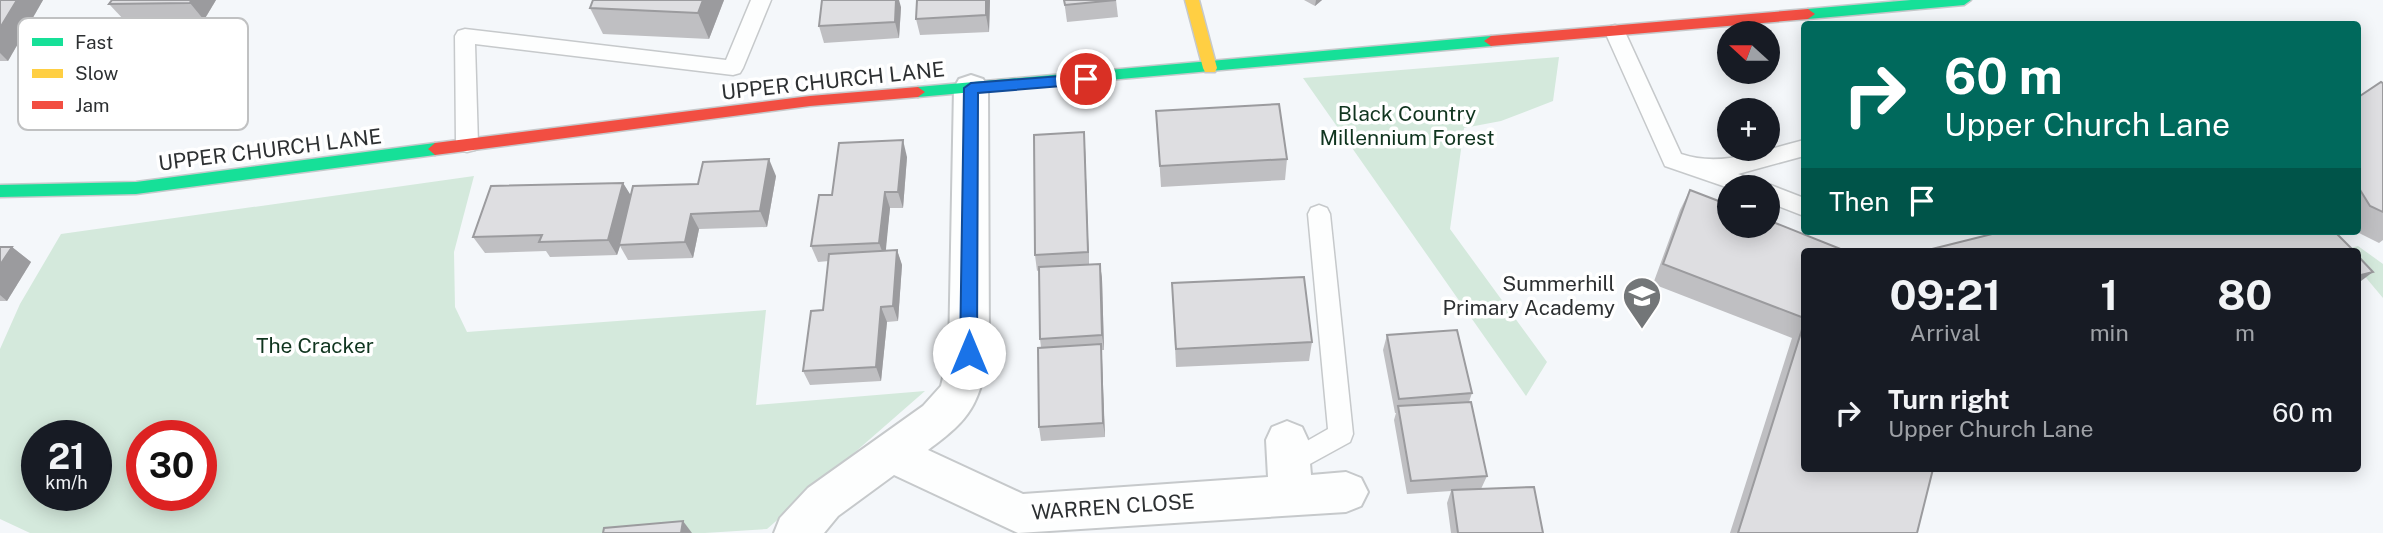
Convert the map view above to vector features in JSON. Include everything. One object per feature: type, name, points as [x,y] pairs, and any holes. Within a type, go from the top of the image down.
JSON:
[{"type":"main road","points":[[1192,0],[1210,68]]},
{"type":"main road","name":"UPPER CHURCH LANE","points":[[0,191],[136,188],[810,101],[1964,0]]},
{"type":"street","points":[[796,533],[823,502],[938,419],[960,394],[969,353],[971,88]]},
{"type":"street","name":"WARREN CLOSE","points":[[893,454],[1021,514],[1289,467],[1346,492]]},
{"type":"lane","points":[[467,145],[466,36],[733,68],[761,0]]},
{"type":"lane","points":[[1615,32],[1673,160],[1717,175]]},
{"type":"lane","points":[[1673,160],[1726,169],[1801,149]]},
{"type":"lane","points":[[1780,198],[1801,206]]},
{"type":"lane","points":[[1289,467],[1341,435],[1319,214]]},
{"type":"green space","name":"Black Country Millennium Forest","points":[[1559,57],[1553,101],[1501,121],[1464,128],[1450,229],[1547,362],[1526,396],[1303,78]]},
{"type":"green space","name":"The Cracker","points":[[474,176],[454,252],[455,307],[467,332],[766,310],[756,405],[925,391],[767,529],[705,533],[30,533],[0,519],[0,349],[20,304],[61,234]]},
{"type":"green space","points":[[2361,248],[2383,264],[2383,298],[2361,272]]},
{"type":"building","points":[[0,0],[17,0],[0,28]]},
{"type":"building","points":[[112,0],[191,0],[190,3],[109,4]]},
{"type":"building","points":[[593,0],[703,0],[698,13],[590,8]]},
{"type":"building","points":[[822,0],[896,0],[895,22],[819,26]]},
{"type":"building","points":[[917,0],[986,0],[986,15],[916,19]]},
{"type":"building","points":[[1064,0],[1116,0],[1065,5]]},
{"type":"building","points":[[2383,83],[2383,212],[2370,206],[2361,191],[2361,95]]},
{"type":"building","points":[[1279,104],[1287,159],[1160,166],[1156,111]]},
{"type":"building","points":[[1084,132],[1088,252],[1035,255],[1034,135]]},
{"type":"building","points":[[903,140],[898,192],[885,192],[879,243],[811,246],[819,195],[832,195],[839,143]]},
{"type":"building","points":[[769,159],[760,211],[691,214],[685,242],[619,245],[633,186],[698,184],[703,162]]},
{"type":"building","points":[[623,183],[608,240],[539,242],[542,235],[473,237],[491,186]]},
{"type":"building","points":[[1690,190],[1717,200],[1717,238],[1780,238],[1780,225],[1838,248],[1801,248],[1801,317],[1663,264]]},
{"type":"building","points":[[1988,235],[2338,235],[2351,248],[1936,248]]},
{"type":"building","points":[[0,247],[12,247],[0,265]]},
{"type":"building","points":[[897,250],[893,306],[881,307],[876,367],[803,371],[811,311],[823,310],[829,254]]},
{"type":"building","points":[[2361,259],[2373,272],[2361,275]]},
{"type":"building","points":[[1100,264],[1102,335],[1040,339],[1039,267]]},
{"type":"building","points":[[1304,277],[1312,342],[1176,349],[1172,283]]},
{"type":"building","points":[[1457,330],[1472,393],[1399,399],[1387,335]]},
{"type":"building","points":[[1801,333],[1801,472],[1932,472],[1917,533],[1738,533]]},
{"type":"building","points":[[1101,344],[1103,423],[1039,427],[1038,348]]},
{"type":"building","points":[[1471,402],[1487,476],[1411,481],[1398,406]]},
{"type":"building","points":[[1534,487],[1543,533],[1458,533],[1452,490]]},
{"type":"building","points":[[683,521],[681,533],[603,533],[604,528]]},
{"type":"traffic: fast","points":[[1808,14],[1964,0]]},
{"type":"traffic: fast","points":[[918,92],[1491,41]]},
{"type":"traffic: fast","points":[[0,191],[136,188],[435,149]]},
{"type":"traffic: slow","points":[[1192,0],[1210,68]]},
{"type":"traffic: jam","points":[[1491,41],[1808,14]]},
{"type":"traffic: jam","points":[[435,149],[810,101],[918,92]]},
{"type":"place","name":"Summerhill Primary Academy","points":[[1642,330]]},
{"type":"route","points":[[969,353],[971,88],[1086,79]]}]
